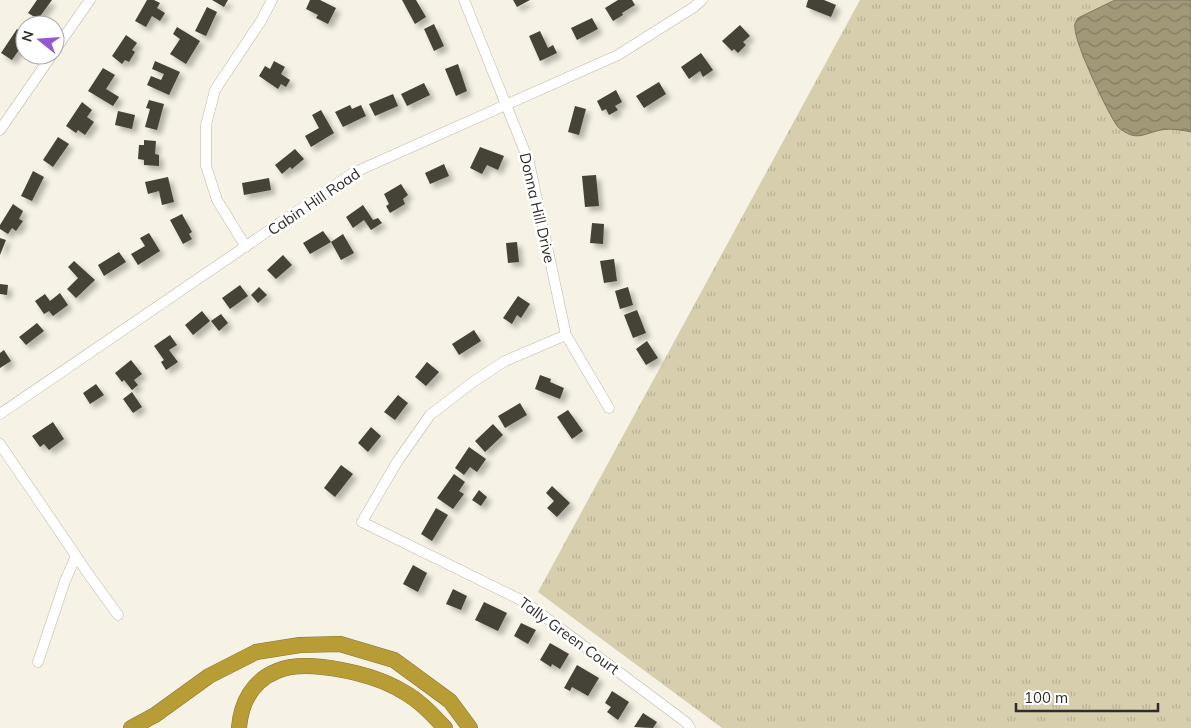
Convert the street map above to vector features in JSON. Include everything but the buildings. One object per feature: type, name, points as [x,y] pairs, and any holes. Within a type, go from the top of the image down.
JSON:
[{"type":"highway","points":[[132,728],[155,715],[209,676],[256,652],[300,645],[340,644],[394,660],[450,701],[470,728]]},
{"type":"highway","points":[[239,728],[240,712],[247,697],[259,681],[277,670],[300,666],[336,669],[363,675],[402,690],[428,708],[445,728]]},
{"type":"street","points":[[65,36],[90,0]]},
{"type":"street","points":[[246,247],[218,200],[206,166],[206,125],[215,90],[261,21],[272,0]]},
{"type":"street","name":"Donna Hill Drive","points":[[464,0],[529,162],[566,335],[609,408]]},
{"type":"street","name":"Cabin Hill Road","points":[[0,414],[353,173],[618,55],[702,0]]},
{"type":"street","points":[[0,130],[45,65]]},
{"type":"street","name":"Tally Green Court","points":[[566,335],[505,361],[430,414],[397,462],[362,522],[525,602],[687,723],[690,728]]},
{"type":"street","points":[[0,444],[118,615]]},
{"type":"street","points":[[38,662],[65,581],[76,556]]},
{"type":"green space","points":[[860,0],[1191,0],[1191,728],[722,728],[538,592]]},
{"type":"water","points":[[1115,0],[1191,0],[1191,132],[1165,129],[1135,136],[1118,127],[1113,120],[1080,48],[1075,25],[1078,18]]}]
